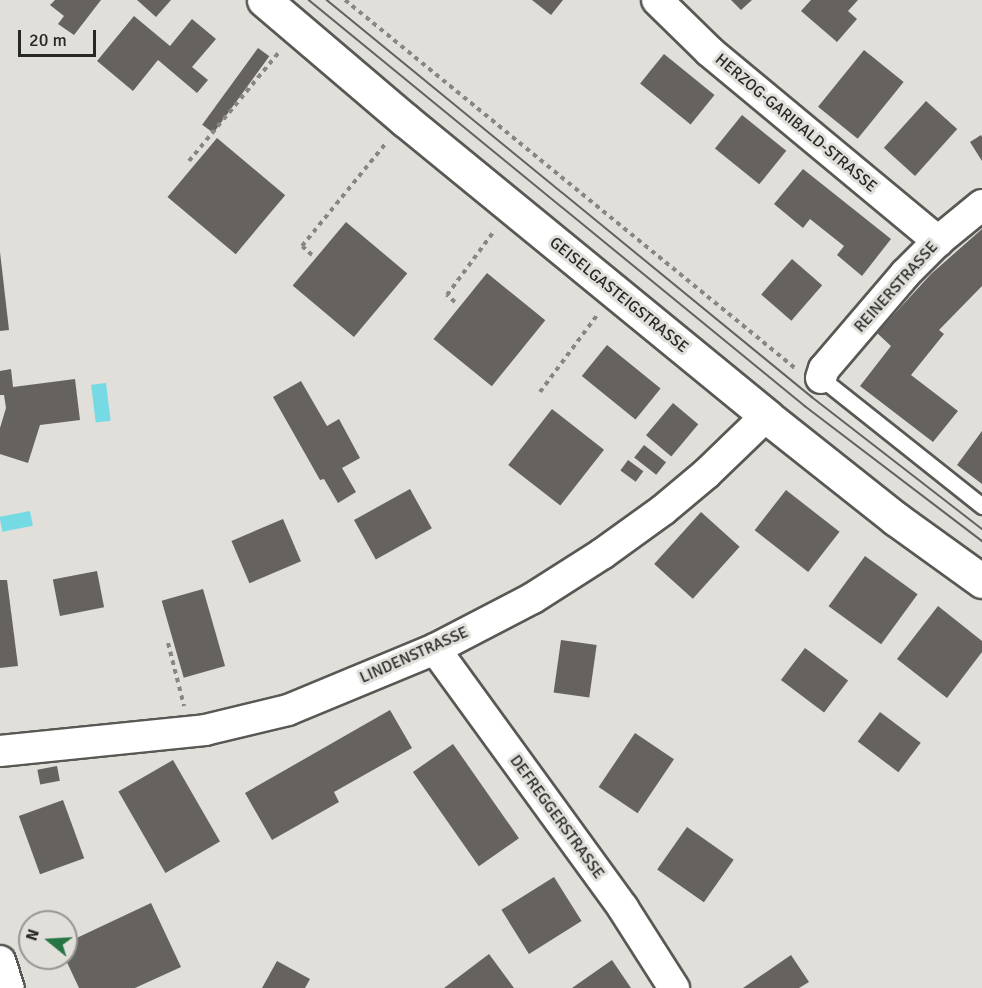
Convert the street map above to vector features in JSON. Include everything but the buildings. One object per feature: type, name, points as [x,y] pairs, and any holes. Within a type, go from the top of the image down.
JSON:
[{"type":"main road","name":"GEISELGASTEIGSTRASSE","points":[[264,0],[405,120],[766,416],[896,519],[982,581]]},
{"type":"street","name":"HERZOG-GARIBALD-STRASSE","points":[[657,0],[710,51],[938,241]]},
{"type":"street","name":"REINERSTRASSE","points":[[821,378],[824,369],[890,291],[938,241],[982,205]]},
{"type":"street","name":"LINDENSTRASSE","points":[[0,751],[190,731],[288,710],[435,649],[533,598],[602,554],[663,510],[706,474],[766,416]]},
{"type":"street","name":"DEFREGGERSTRASSE","points":[[435,649],[623,908],[674,988]]},
{"type":"street","points":[[0,962],[9,988]]},
{"type":"lane","points":[[821,378],[982,506]]},
{"type":"path","points":[[345,0],[794,368],[821,378]]},
{"type":"path","points":[[189,161],[297,28]]},
{"type":"path","points":[[312,255],[302,246],[405,120]]},
{"type":"path","points":[[455,302],[447,295],[512,208]]},
{"type":"path","points":[[540,392],[615,292]]},
{"type":"path","points":[[168,643],[190,731]]},
{"type":"water","points":[[106,383],[111,421],[96,423],[91,385]]},
{"type":"water","points":[[30,511],[33,526],[2,532],[0,517]]},
{"type":"tram line","points":[[309,0],[805,406],[982,541]]},
{"type":"tram line","points":[[327,0],[812,397],[982,529]]}]
